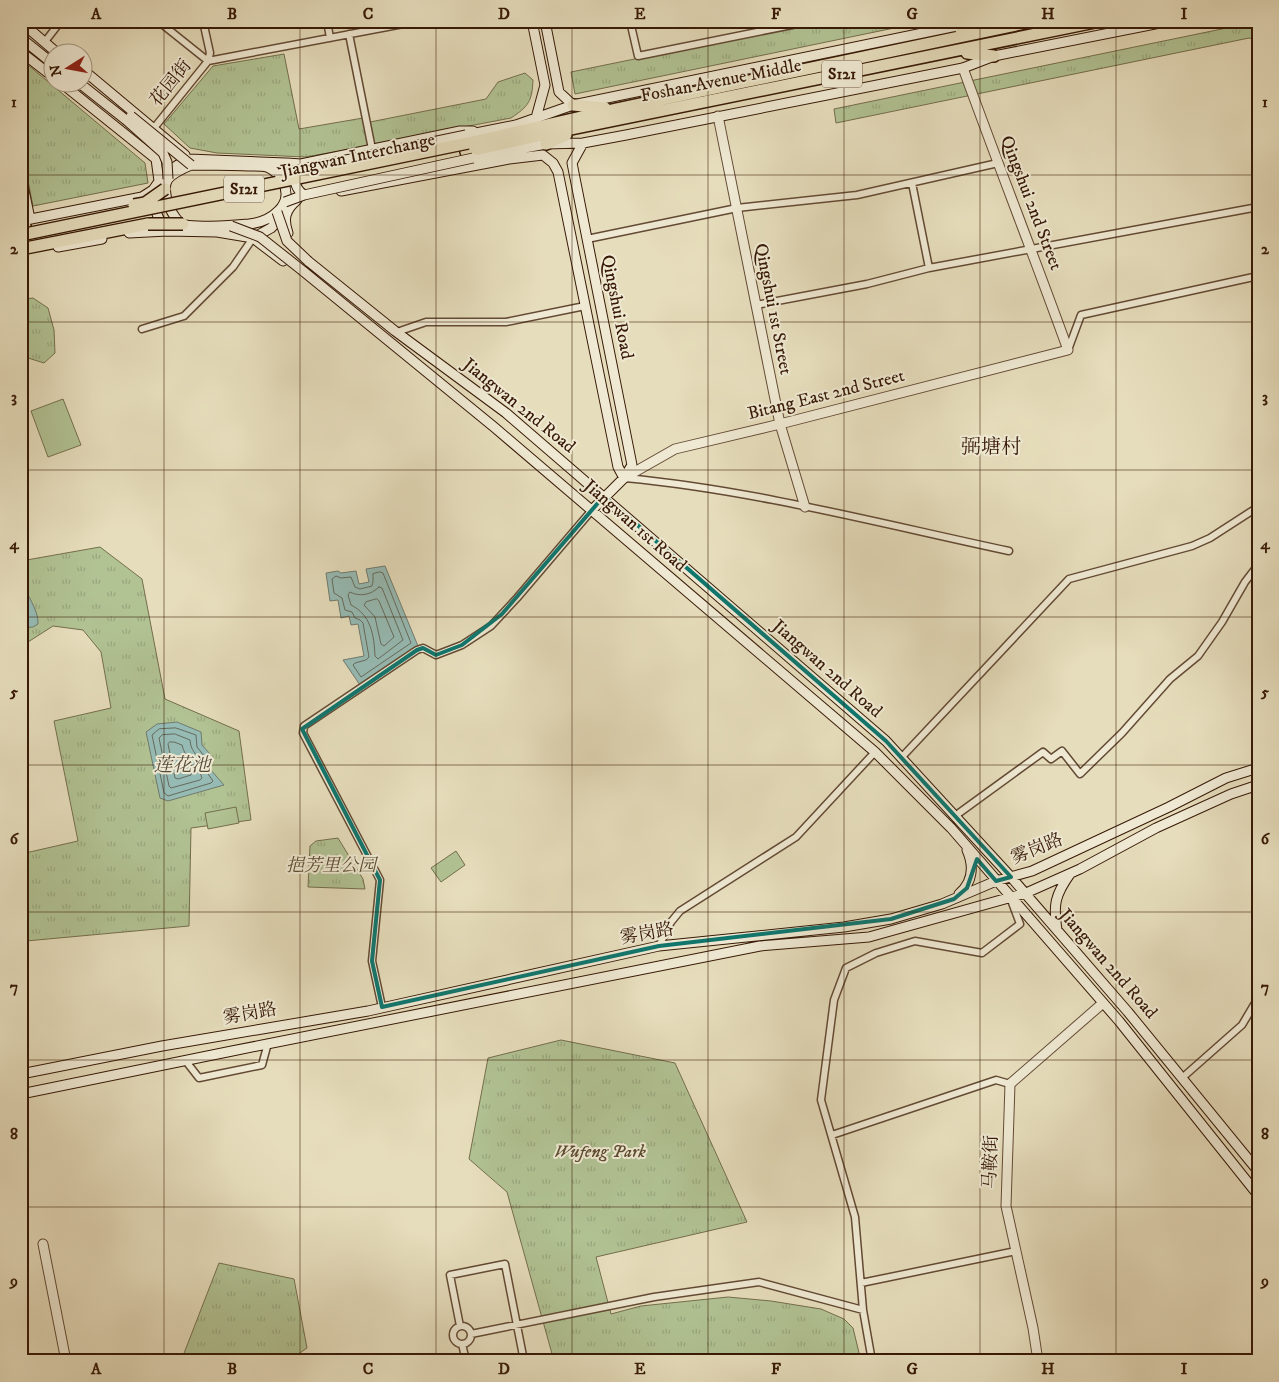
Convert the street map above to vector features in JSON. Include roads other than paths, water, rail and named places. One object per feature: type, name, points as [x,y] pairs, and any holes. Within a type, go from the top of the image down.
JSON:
[{"type":"highway","points":[[952,39],[980,21]]},
{"type":"highway","name":"Foshan Avenue Middle","points":[[468,147],[616,109],[1035,21]]},
{"type":"highway","name":"Foshan Avenue Middle","points":[[468,147],[583,127],[1100,21]]},
{"type":"highway","points":[[955,52],[994,56]]},
{"type":"highway","points":[[573,105],[616,109]]},
{"type":"highway","points":[[546,144],[583,127]]},
{"type":"highway","name":"S121","points":[[24,226],[468,147]]},
{"type":"highway","name":"Jiangwan Interchange","points":[[24,248],[468,147]]},
{"type":"highway","points":[[24,226],[141,200],[161,185]]},
{"type":"highway","points":[[141,200],[151,206],[154,211],[154,219],[148,227]]},
{"type":"highway","points":[[24,248],[148,227],[183,224]]},
{"type":"main road","points":[[28,21],[46,42]]},
{"type":"main road","points":[[526,21],[538,78],[545,85]]},
{"type":"main road","points":[[532,21],[545,85],[536,118]]},
{"type":"main road","points":[[545,21],[559,92],[573,105]]},
{"type":"main road","points":[[549,21],[560,75],[558,85]]},
{"type":"main road","points":[[278,174],[301,166],[372,149],[460,131],[483,132],[516,125],[573,105],[980,21]]},
{"type":"main road","points":[[161,185],[190,162],[285,162],[301,166],[468,147],[530,147],[546,144],[583,143],[963,68],[994,56],[1170,21]]},
{"type":"main road","points":[[21,22],[48,42]]},
{"type":"main road","points":[[21,38],[42,55]]},
{"type":"main road","points":[[21,52],[42,68]]},
{"type":"main road","name":"Qingshui 2nd Street","points":[[963,68],[1068,350]]},
{"type":"main road","points":[[92,77],[154,128],[190,162]]},
{"type":"main road","points":[[92,84],[164,153],[167,162],[154,203],[158,220],[167,231]]},
{"type":"main road","points":[[74,93],[156,159],[161,185],[170,208],[177,219],[183,224],[232,226],[261,222],[281,213],[303,198],[468,147],[483,132]]},
{"type":"main road","points":[[74,93],[91,93],[190,162],[266,167],[278,174],[285,186],[285,202],[281,213],[271,228],[253,238]]},
{"type":"main road","name":"Qingshui 1st Street","points":[[718,116],[780,424],[805,507]]},
{"type":"main road","name":"Qingshui Road","points":[[583,143],[572,163],[632,465],[624,478]]},
{"type":"main road","points":[[509,159],[530,147]]},
{"type":"main road","points":[[285,202],[509,159],[544,155],[553,163],[558,172],[618,467],[624,478]]},
{"type":"main road","points":[[285,162],[292,166],[303,198]]},
{"type":"main road","points":[[301,166],[295,181],[303,198]]},
{"type":"main road","points":[[21,176],[24,226]]},
{"type":"main road","points":[[281,213],[290,238],[396,332]]},
{"type":"main road","name":"Jiangwan 2nd Road","points":[[281,213],[287,240],[308,262],[396,332],[506,413],[878,735],[1026,893],[1128,1012],[1258,1171]]},
{"type":"main road","name":"Jiangwan 1st Road","points":[[232,226],[260,238],[494,427],[875,752]]},
{"type":"main road","points":[[148,227],[167,231],[217,232],[253,238],[349,314],[380,335]]},
{"type":"main road","points":[[572,242],[587,239]]},
{"type":"main road","points":[[585,306],[600,303]]},
{"type":"main road","name":"Bitang East 2nd Street","points":[[592,510],[624,478],[675,449],[1068,350]]},
{"type":"main road","points":[[600,381],[614,378]]},
{"type":"main road","name":"Jiangwan 2nd Road","points":[[875,752],[950,828],[1103,1003],[1258,1195]]},
{"type":"main road","name":"雾岗路","points":[[21,1074],[162,1046],[382,1007],[659,946],[854,925],[891,919],[954,899],[996,881],[1032,871],[1169,807],[1226,778],[1258,768]]},
{"type":"main road","name":"雾岗路","points":[[21,1094],[268,1043],[760,946],[870,937],[1026,893],[1071,873],[1156,828],[1231,794],[1258,785]]},
{"type":"main road","points":[[954,899],[967,888],[972,874],[971,859],[965,845]]},
{"type":"main road","points":[[1057,930],[1054,912],[1059,890],[1071,873]]},
{"type":"main road","points":[[1010,1084],[1103,1003]]},
{"type":"main road","name":"马鞍街","points":[[1010,1084],[1006,1206],[1033,1328],[1038,1361]]},
{"type":"main road","points":[[43,1244],[66,1361]]},
{"type":"street","points":[[43,39],[61,21]]},
{"type":"street","points":[[158,21],[208,61],[210,53],[203,21]]},
{"type":"street","points":[[327,21],[330,38]]},
{"type":"street","name":"花园街","points":[[154,128],[208,61],[419,21]]},
{"type":"street","points":[[630,21],[638,56],[812,21]]},
{"type":"street","points":[[349,34],[372,149]]},
{"type":"street","points":[[587,239],[737,208],[857,195],[998,163]]},
{"type":"street","points":[[912,183],[929,268]]},
{"type":"street","points":[[756,305],[866,284],[929,268],[1258,207]]},
{"type":"street","points":[[142,329],[184,316],[232,267],[253,238]]},
{"type":"street","points":[[1068,350],[1081,316],[1258,276]]},
{"type":"street","points":[[396,332],[426,322],[506,322],[585,306]]},
{"type":"street","points":[[624,478],[675,482],[805,507],[1008,551]]},
{"type":"street","points":[[901,758],[1069,579],[1192,546],[1210,538],[1258,507]]},
{"type":"street","points":[[382,1007],[372,961],[380,880],[302,733],[302,729],[417,650],[423,648],[436,655],[462,645],[491,626],[592,510]]},
{"type":"street","points":[[955,816],[1043,752],[1051,758],[1062,750],[1080,774],[1122,733],[1170,679],[1198,656],[1258,565]]},
{"type":"street","points":[[659,946],[671,922],[680,911],[796,837],[875,752]]},
{"type":"street","points":[[872,1361],[863,1310],[856,1218],[821,1100],[834,1000],[846,968],[876,953],[915,941],[982,953],[1020,924],[1011,898]]},
{"type":"street","points":[[1182,1078],[1242,1025],[1258,998]]},
{"type":"street","points":[[186,1060],[198,1078],[262,1065],[268,1043]]},
{"type":"street","points":[[832,1135],[996,1080],[1010,1084]]},
{"type":"street","points":[[861,1283],[1016,1251]]},
{"type":"street","points":[[460,1326],[450,1274],[505,1264],[524,1361]]},
{"type":"street","points":[[471,1334],[654,1297],[759,1282],[863,1310]]},
{"type":"street","points":[[460,1326],[468,1329],[471,1334],[470,1340],[462,1344]]},
{"type":"street","points":[[460,1326],[454,1332],[453,1338],[462,1344]]},
{"type":"street","points":[[462,1344],[466,1361]]},
{"type":"water","points":[[385,566],[418,646],[360,685],[343,660],[364,656],[358,624],[351,625],[349,616],[341,618],[338,600],[330,601],[326,573],[356,571],[359,584],[369,582],[366,569]]},
{"type":"water","points":[[21,578],[38,618],[38,624],[33,627],[21,628]]},
{"type":"water","name":"莲花池","points":[[177,722],[201,732],[202,745],[210,754],[210,769],[224,785],[168,801],[160,798],[146,732],[157,724]]},
{"type":"district","name":"弼塘村","points":[[991,447]]},
{"type":"park label","name":"挹芳里公园","points":[[331,866]]},
{"type":"park label","name":"Wufeng Park","points":[[600,1152]]}]
